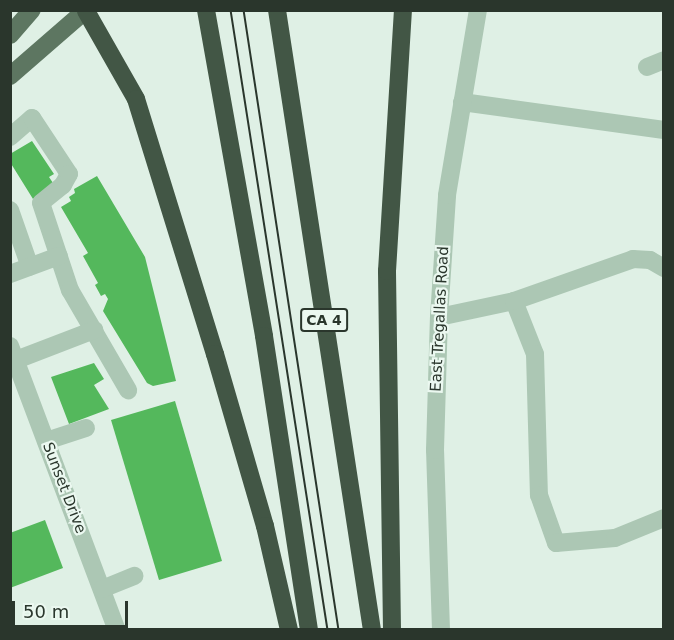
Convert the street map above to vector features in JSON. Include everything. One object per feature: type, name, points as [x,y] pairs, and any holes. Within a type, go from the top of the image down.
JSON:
[{"type":"highway","points":[[200,10],[220,88]]},
{"type":"highway","points":[[206,10],[264,336],[309,630]]},
{"type":"highway","name":"CA 4","points":[[277,10],[372,630]]},
{"type":"highway","points":[[392,630],[387,302],[403,10]]},
{"type":"highway","points":[[86,11],[136,99],[219,366],[265,526],[289,630]]},
{"type":"main road","points":[[10,76],[86,11]]},
{"type":"main road","points":[[10,35],[31,12]]},
{"type":"street","name":"East Tregallas Road","points":[[441,630],[435,450],[439,317],[447,195],[478,10]]},
{"type":"street","points":[[10,21],[31,12]]},
{"type":"street","points":[[462,102],[663,130]]},
{"type":"street","points":[[10,136],[32,118],[69,174],[63,185],[41,203],[70,290],[128,390]]},
{"type":"street","points":[[10,210],[30,267]]},
{"type":"street","points":[[10,274],[59,256]]},
{"type":"street","points":[[439,317],[514,301],[633,259],[650,260],[663,268]]},
{"type":"street","points":[[514,301],[535,354],[539,495],[556,543],[615,538],[663,518]]},
{"type":"street","points":[[13,353],[94,330]]},
{"type":"street","name":"Sunset Drive","points":[[13,353],[117,630]]},
{"type":"street","points":[[46,441],[86,428]]},
{"type":"street","points":[[102,589],[135,576]]},
{"type":"building","points":[[32,141],[54,174],[49,177],[55,186],[33,199],[10,162],[10,154]]},
{"type":"building","points":[[97,176],[145,257],[176,381],[153,386],[147,383],[103,311],[108,299],[105,294],[101,296],[95,285],[98,283],[83,256],[88,253],[61,207],[71,201],[69,197],[75,193],[74,189]]},
{"type":"building","points":[[94,363],[104,379],[94,385],[109,409],[69,424],[51,377]]},
{"type":"building","points":[[175,401],[222,561],[159,580],[111,420]]},
{"type":"building","points":[[45,520],[63,568],[10,588],[10,533]]},
{"type":"tram line","points":[[231,10],[328,630]]},
{"type":"tram line","points":[[244,10],[339,630]]}]
